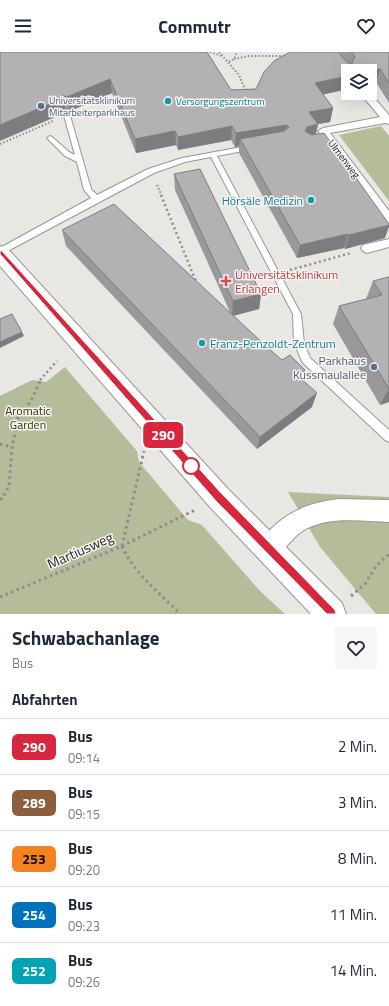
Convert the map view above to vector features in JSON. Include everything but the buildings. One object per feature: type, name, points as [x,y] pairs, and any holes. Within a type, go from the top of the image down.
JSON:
[{"type":"street","name":"Ulmenweg","points":[[371,100],[388,120]]},
{"type":"street","name":"Ulmenweg","points":[[388,120],[323,131],[389,220]]},
{"type":"street","points":[[314,143],[329,140]]},
{"type":"street","points":[[367,248],[389,243]]},
{"type":"street","points":[[0,252],[219,498],[331,613]]},
{"type":"street","points":[[268,549],[293,524],[313,514],[336,510],[389,511]]},
{"type":"lane","points":[[66,114],[88,190],[96,199]]},
{"type":"lane","points":[[50,138],[67,154],[80,161]]},
{"type":"lane","points":[[0,252],[96,199],[151,171],[184,160],[259,146]]},
{"type":"lane","points":[[213,154],[297,314],[299,342],[306,360],[389,437]]},
{"type":"path","points":[[210,52],[222,56]]},
{"type":"path","points":[[219,52],[240,74],[245,84],[246,95]]},
{"type":"path","points":[[234,59],[237,52]]},
{"type":"path","points":[[228,62],[234,59],[249,56],[286,56]]},
{"type":"path","points":[[0,144],[66,114]]},
{"type":"path","points":[[151,171],[198,286]]},
{"type":"path","points":[[276,274],[338,256]]},
{"type":"path","points":[[1,500],[9,486],[12,447],[18,418],[31,401],[42,378],[57,361]]},
{"type":"path","name":"Martiusweg","points":[[0,597],[122,546],[144,450],[154,425]]},
{"type":"path","points":[[0,444],[12,447]]},
{"type":"path","points":[[180,614],[134,570],[126,559],[122,546],[219,498]]},
{"type":"path","points":[[331,613],[364,584],[376,566],[389,554]]},
{"type":"green space","points":[[381,126],[389,136],[389,201],[339,135]]},
{"type":"green space","name":"Aromatic Garden","points":[[65,367],[137,451],[139,462],[188,520],[202,525],[260,591],[285,614],[0,614],[0,396],[32,380],[46,382]]},
{"type":"green space","points":[[288,492],[389,497],[389,614],[376,614],[320,547]]},
{"type":"bus line","name":"290","points":[[0,253],[219,498],[331,614]]},
{"type":"place","name":"Versorgungszentrum","points":[[168,101]]},
{"type":"place","name":"Universitätsklinikum Mitarbeiterparkhaus","points":[[41,106]]},
{"type":"place","name":"Hörsäle Medizin","points":[[311,200]]},
{"type":"place","name":"Universitätsklinikum Erlangen","points":[[226,281]]},
{"type":"place","name":"Franz-Penzoldt-Zentrum","points":[[202,343]]},
{"type":"place","name":"Parkhaus Kussmaulallee","points":[[374,367]]}]
